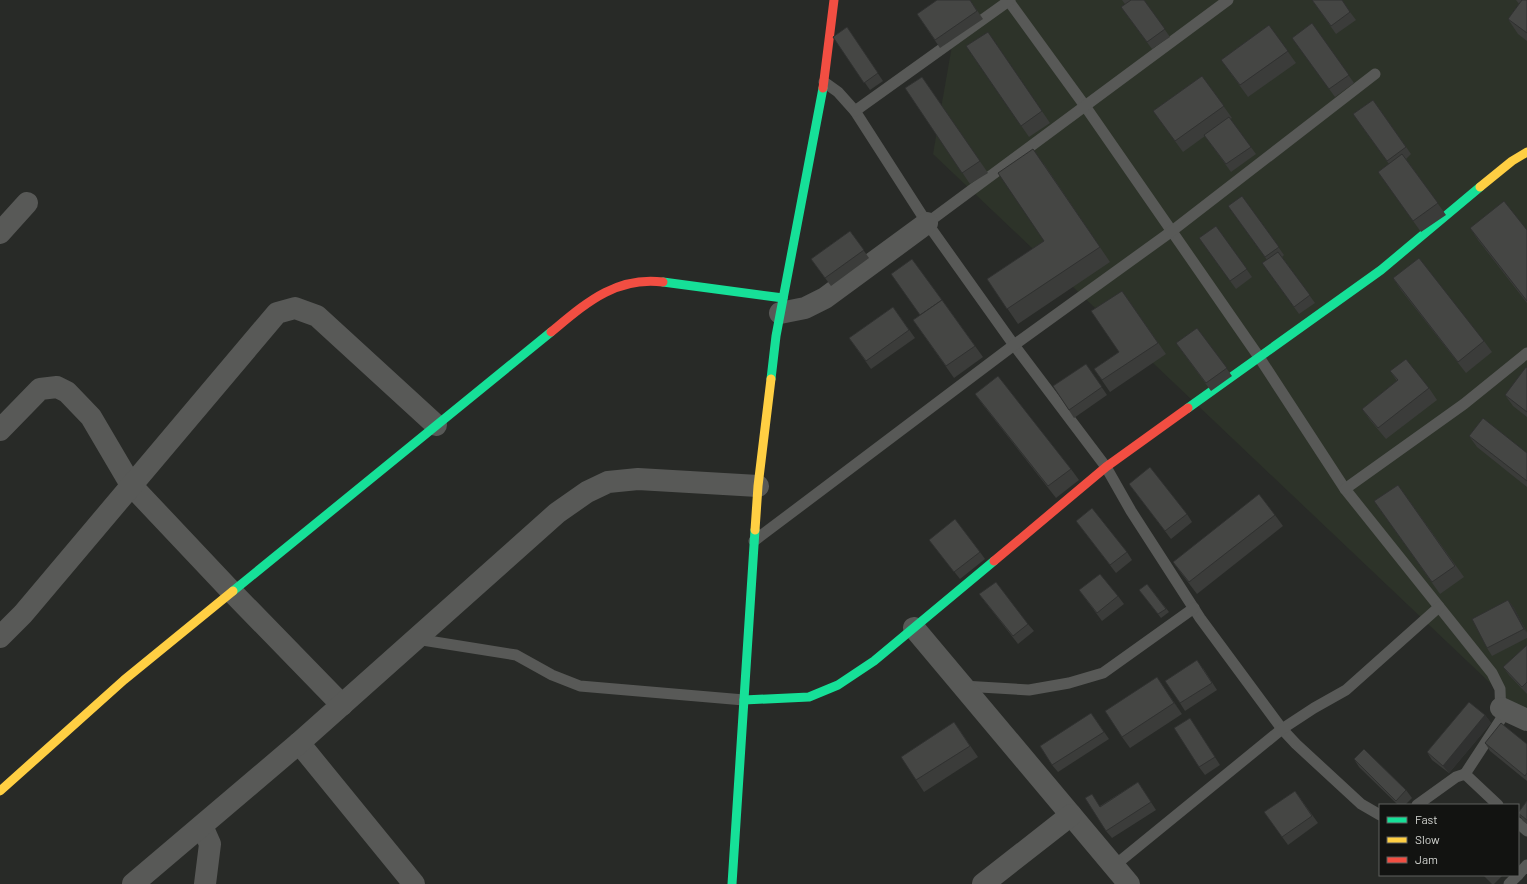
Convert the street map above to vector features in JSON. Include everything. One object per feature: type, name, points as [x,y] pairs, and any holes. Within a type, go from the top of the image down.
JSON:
[{"type":"street","points":[[732,884],[758,486],[782,306],[824,82],[834,0]]},
{"type":"street","points":[[744,700],[809,697],[838,685],[874,661],[1106,467],[1381,270],[1512,161],[1527,152]]},
{"type":"street","points":[[0,233],[27,203]]},
{"type":"street","points":[[0,791],[124,680],[589,301],[618,285],[655,281],[782,306],[805,308],[825,298],[927,223]]},
{"type":"street","points":[[0,637],[23,614],[277,313],[295,308],[317,316],[436,425]]},
{"type":"street","points":[[0,430],[40,388],[57,387],[67,392],[91,418],[131,485],[342,705]]},
{"type":"street","points":[[134,884],[299,743],[557,513],[587,492],[608,482],[638,479],[758,486]]},
{"type":"street","points":[[914,628],[1130,884]]},
{"type":"street","points":[[1501,708],[1527,720]]},
{"type":"street","points":[[299,743],[414,884]]},
{"type":"street","points":[[983,884],[1071,815]]},
{"type":"street","points":[[202,826],[210,844],[205,884]]},
{"type":"lane","points":[[855,110],[1009,0],[1085,106],[1259,357],[1345,489],[1492,673],[1500,690],[1501,719],[1465,774],[1456,777],[1418,804]]},
{"type":"lane","points":[[927,223],[1228,0]]},
{"type":"lane","points":[[754,541],[1014,345],[1172,231],[1375,74]]},
{"type":"lane","points":[[824,82],[838,92],[855,110],[927,223],[1014,345],[1106,467],[1131,511],[1194,608],[1282,729],[1296,744],[1361,804],[1379,814]]},
{"type":"lane","points":[[1345,489],[1464,404],[1527,353]]},
{"type":"lane","points":[[1114,866],[1282,729],[1314,708],[1346,690],[1439,607]]},
{"type":"lane","points":[[963,686],[1029,690],[1069,683],[1103,673],[1194,608]]},
{"type":"lane","points":[[416,639],[516,656],[552,675],[580,686],[744,700]]},
{"type":"lane","points":[[1465,774],[1497,804]]},
{"type":"lane","points":[[1519,824],[1527,831]]},
{"type":"lane","points":[[1519,874],[1527,865]]},
{"type":"lane","points":[[1510,884],[1517,876]]},
{"type":"shaded area","points":[[960,0],[1527,0],[1527,718],[933,154]]},
{"type":"building","points":[[937,0],[970,0],[977,11],[935,40],[917,14]]},
{"type":"building","points":[[1131,0],[1144,0],[1165,29],[1147,42],[1121,7]]},
{"type":"building","points":[[1312,0],[1342,0],[1350,12],[1331,26]]},
{"type":"building","points":[[1522,0],[1527,0],[1527,33],[1508,19]]},
{"type":"building","points":[[1312,23],[1349,75],[1329,89],[1292,38]]},
{"type":"building","points":[[1269,25],[1288,51],[1240,85],[1221,60]]},
{"type":"building","points":[[847,27],[878,73],[864,83],[833,37]]},
{"type":"building","points":[[988,32],[1042,111],[1021,126],[966,46]]},
{"type":"building","points":[[1202,76],[1224,106],[1175,141],[1153,111]]},
{"type":"building","points":[[922,77],[980,161],[962,173],[905,88]]},
{"type":"building","points":[[1373,100],[1406,147],[1387,161],[1353,114]]},
{"type":"building","points":[[1229,117],[1251,147],[1226,164],[1204,135]]},
{"type":"building","points":[[1033,149],[1100,247],[1007,309],[987,279],[1044,241],[998,173]]},
{"type":"building","points":[[1402,154],[1438,203],[1413,221],[1378,172]]},
{"type":"building","points":[[1242,196],[1279,247],[1265,257],[1228,206]]},
{"type":"building","points":[[1504,201],[1527,230],[1527,301],[1470,228]]},
{"type":"building","points":[[1216,226],[1247,269],[1230,281],[1199,238]]},
{"type":"building","points":[[850,231],[864,250],[825,278],[811,259]]},
{"type":"building","points":[[1278,252],[1310,295],[1294,307],[1262,263]]},
{"type":"building","points":[[1419,258],[1484,341],[1458,362],[1393,278]]},
{"type":"building","points":[[912,259],[942,300],[920,315],[891,274]]},
{"type":"building","points":[[1122,291],[1158,343],[1102,380],[1094,369],[1119,352],[1091,311]]},
{"type":"building","points":[[942,300],[975,346],[946,366],[913,320]]},
{"type":"building","points":[[893,307],[909,330],[866,361],[849,338]]},
{"type":"building","points":[[1197,328],[1227,368],[1206,383],[1176,343]]},
{"type":"building","points":[[1406,359],[1429,388],[1378,428],[1362,409],[1398,380],[1390,371]]},
{"type":"building","points":[[1086,364],[1102,387],[1069,410],[1053,386]]},
{"type":"building","points":[[1526,367],[1527,368],[1527,412],[1505,395]]},
{"type":"building","points":[[998,376],[1071,469],[1048,486],[975,394]]},
{"type":"building","points":[[1483,418],[1527,453],[1527,481],[1469,436]]},
{"type":"building","points":[[1150,467],[1187,514],[1165,531],[1129,484]]},
{"type":"building","points":[[1398,485],[1455,566],[1432,582],[1374,501]]},
{"type":"building","points":[[1259,494],[1275,515],[1189,582],[1173,562]]},
{"type":"building","points":[[1092,508],[1127,552],[1110,565],[1076,521]]},
{"type":"building","points":[[955,519],[980,552],[954,572],[929,540]]},
{"type":"building","points":[[1100,574],[1118,596],[1097,613],[1079,590]]},
{"type":"building","points":[[996,582],[1028,624],[1013,636],[979,594]]},
{"type":"building","points":[[1147,584],[1166,609],[1158,614],[1139,590]]},
{"type":"building","points":[[1508,600],[1524,629],[1487,648],[1472,619]]},
{"type":"building","points":[[1527,645],[1527,682],[1522,687],[1503,667]]},
{"type":"building","points":[[1197,660],[1212,683],[1180,703],[1165,681]]},
{"type":"building","points":[[1157,677],[1174,703],[1122,737],[1105,711]]},
{"type":"building","points":[[1469,702],[1485,715],[1443,766],[1427,752]]},
{"type":"building","points":[[1091,713],[1104,732],[1052,765],[1040,746]]},
{"type":"building","points":[[1190,718],[1215,757],[1199,767],[1174,728]]},
{"type":"building","points":[[954,722],[970,746],[916,780],[901,757]]},
{"type":"building","points":[[1501,723],[1527,744],[1527,773],[1525,776],[1485,743]]},
{"type":"building","points":[[1364,749],[1406,790],[1396,801],[1354,759]]},
{"type":"building","points":[[1138,782],[1151,802],[1106,831],[1085,798],[1092,794],[1100,807]]},
{"type":"building","points":[[1295,791],[1312,816],[1282,837],[1264,812]]},
{"type":"building","points":[[1527,801],[1527,820],[1519,814]]},
{"type":"traffic: fast","points":[[771,379],[776,336],[823,88]]},
{"type":"traffic: fast","points":[[1188,408],[1381,270],[1480,187]]},
{"type":"traffic: fast","points":[[663,282],[783,298]]},
{"type":"traffic: fast","points":[[233,591],[551,332]]},
{"type":"traffic: fast","points":[[732,884],[755,530]]},
{"type":"traffic: fast","points":[[744,700],[809,697],[838,685],[874,661],[994,561]]},
{"type":"traffic: slow","points":[[1480,187],[1512,161],[1527,152]]},
{"type":"traffic: slow","points":[[755,530],[758,486],[771,379]]},
{"type":"traffic: slow","points":[[0,791],[124,680],[233,591]]},
{"type":"traffic: jam","points":[[823,88],[834,0]]},
{"type":"traffic: jam","points":[[551,332],[589,302],[615,288],[630,283],[646,281],[663,282]]},
{"type":"traffic: jam","points":[[994,561],[1106,467],[1188,408]]}]
